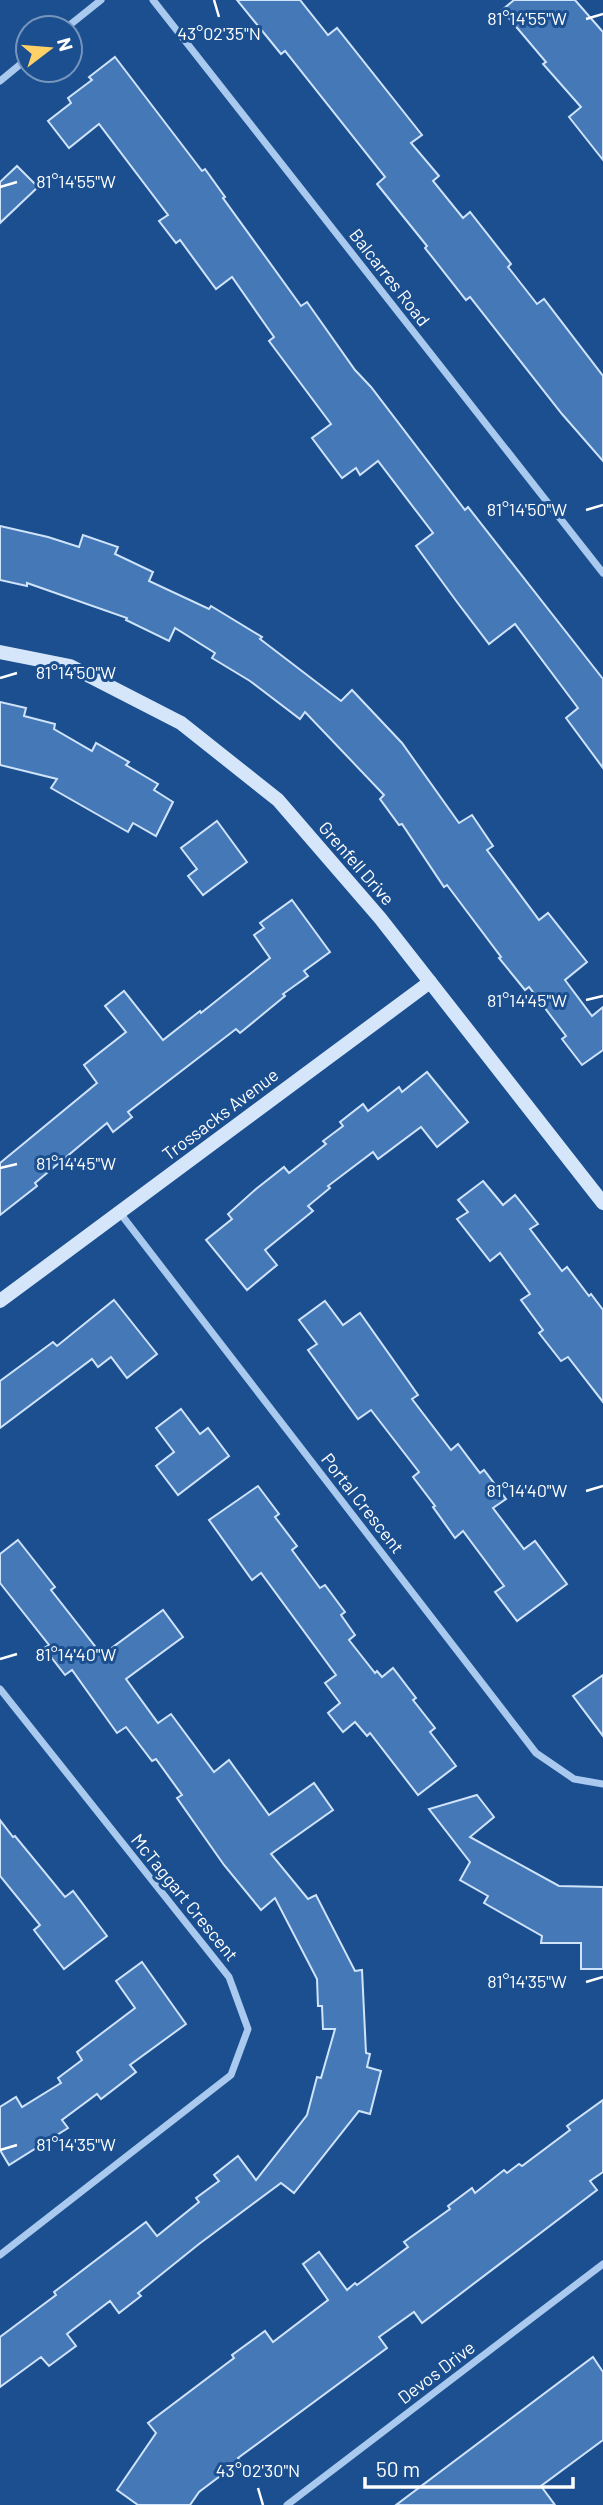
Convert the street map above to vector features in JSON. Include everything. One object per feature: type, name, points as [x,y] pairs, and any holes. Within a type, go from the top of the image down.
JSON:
[{"type":"street","points":[[84,14],[101,0]]},
{"type":"street","name":"Balcarres Road","points":[[153,0],[603,573]]},
{"type":"street","points":[[0,81],[14,70]]},
{"type":"street","name":"Grenfell Drive","points":[[0,652],[70,666],[181,723],[278,800],[380,918],[603,1203]]},
{"type":"street","name":"Trossacks Avenue","points":[[0,1301],[430,982]]},
{"type":"street","name":"Portal Crescent","points":[[120,1213],[536,1752],[574,1779],[603,1784]]},
{"type":"street","name":"McTaggart Crescent","points":[[0,1689],[229,1977],[248,2029],[231,2075],[0,2255]]},
{"type":"street","name":"Devos Drive","points":[[287,2505],[603,2264]]},
{"type":"building","points":[[237,0],[300,0],[328,35],[337,28],[422,135],[411,143],[439,176],[433,181],[463,218],[470,212],[511,264],[508,267],[537,304],[544,299],[603,376],[603,461],[562,414],[470,297],[466,300],[377,184],[385,177],[285,51],[281,54]]},
{"type":"building","points":[[514,0],[575,0],[603,32],[603,160],[569,117],[581,107],[543,64],[546,62],[502,10]]},
{"type":"building","points":[[115,57],[202,171],[205,169],[301,306],[307,302],[355,370],[465,510],[468,507],[603,679],[603,768],[566,718],[578,708],[515,624],[489,644],[457,602],[416,546],[433,533],[378,461],[360,475],[356,468],[342,478],[312,438],[331,424],[269,341],[274,337],[232,277],[216,289],[180,240],[176,243],[159,221],[168,215],[99,124],[69,148],[48,121],[71,103],[68,98],[92,80],[89,77]]},
{"type":"building","points":[[17,166],[38,187],[0,223],[0,182]]},
{"type":"building","points":[[0,526],[79,547],[83,535],[118,547],[115,554],[153,572],[149,581],[209,609],[211,606],[262,637],[260,639],[341,701],[352,690],[402,743],[459,823],[472,815],[493,846],[487,850],[539,920],[548,913],[587,962],[565,980],[592,1016],[603,1007],[603,1050],[582,1065],[562,1039],[566,1036],[529,987],[525,990],[447,885],[444,887],[402,824],[399,825],[380,799],[384,795],[305,712],[300,719],[250,681],[212,658],[215,653],[175,628],[169,641],[126,620],[127,618],[27,583],[27,586],[0,580]]},
{"type":"building","points":[[0,702],[26,708],[24,716],[55,724],[54,729],[92,751],[96,743],[129,762],[126,765],[158,784],[154,790],[173,802],[156,836],[133,823],[128,832],[51,788],[57,779],[0,765]]},
{"type":"building","points":[[217,821],[247,862],[203,895],[188,876],[197,869],[181,848]]},
{"type":"building","points":[[292,900],[330,952],[304,971],[308,976],[283,994],[285,996],[240,1033],[236,1029],[128,1112],[132,1117],[113,1132],[107,1123],[35,1183],[37,1186],[0,1215],[0,1163],[97,1083],[84,1065],[126,1032],[105,1006],[124,991],[163,1040],[270,958],[254,935],[264,928],[260,923]]},
{"type":"building","points":[[427,1072],[468,1122],[437,1147],[421,1127],[378,1159],[373,1152],[328,1186],[330,1188],[308,1206],[313,1211],[265,1250],[277,1265],[247,1290],[206,1240],[232,1219],[228,1214],[256,1189],[284,1167],[289,1173],[326,1144],[323,1141],[343,1126],[340,1122],[363,1104],[368,1111],[399,1087],[402,1092]]},
{"type":"building","points":[[483,1181],[503,1205],[515,1195],[538,1224],[530,1229],[562,1271],[567,1267],[603,1310],[603,1402],[568,1357],[561,1361],[539,1333],[543,1330],[521,1300],[530,1294],[500,1253],[490,1261],[457,1219],[468,1212],[458,1200]]},
{"type":"building","points":[[114,1300],[157,1354],[127,1378],[111,1357],[98,1367],[92,1359],[0,1428],[0,1381],[53,1342],[57,1346]]},
{"type":"building","points":[[325,1301],[343,1325],[360,1313],[418,1395],[412,1399],[451,1450],[458,1444],[480,1473],[484,1470],[506,1499],[493,1508],[524,1549],[535,1541],[567,1584],[517,1621],[495,1592],[504,1586],[463,1531],[455,1538],[413,1477],[419,1472],[371,1410],[358,1419],[308,1350],[317,1344],[299,1320]]},
{"type":"building","points":[[181,1409],[200,1434],[208,1428],[229,1456],[178,1495],[156,1466],[174,1452],[156,1428]]},
{"type":"building","points":[[258,1486],[279,1514],[275,1517],[297,1546],[292,1550],[320,1588],[325,1585],[345,1612],[341,1615],[355,1635],[349,1640],[375,1673],[377,1671],[382,1677],[393,1668],[435,1728],[430,1732],[456,1766],[418,1795],[370,1733],[367,1736],[355,1722],[343,1732],[328,1713],[340,1703],[325,1683],[336,1675],[261,1573],[252,1580],[209,1520]]},
{"type":"building","points":[[18,1540],[55,1587],[51,1590],[102,1655],[163,1610],[183,1637],[126,1679],[158,1723],[171,1714],[214,1772],[229,1760],[269,1815],[314,1783],[333,1810],[271,1854],[308,1899],[316,1895],[355,1971],[362,1970],[366,2053],[370,2054],[367,2067],[381,2071],[370,2114],[359,2111],[294,2193],[281,2183],[199,2244],[138,2293],[141,2296],[119,2313],[110,2301],[67,2334],[76,2346],[49,2366],[41,2357],[0,2387],[0,2337],[56,2295],[54,2292],[146,2222],[157,2236],[199,2202],[196,2198],[219,2181],[214,2175],[238,2156],[256,2180],[307,2115],[317,2077],[321,2078],[335,2029],[323,2029],[322,2006],[318,2006],[317,1979],[275,1898],[261,1910],[224,1865],[177,1798],[182,1795],[156,1759],[152,1761],[126,1727],[117,1733],[72,1670],[65,1675],[44,1648],[49,1645],[0,1583],[0,1554]]},
{"type":"building","points":[[603,1675],[603,1736],[573,1696]]},
{"type":"building","points":[[477,1795],[494,1817],[470,1837],[559,1886],[603,1887],[603,1969],[581,1969],[581,1943],[541,1943],[542,1936],[484,1903],[488,1896],[460,1880],[470,1862],[429,1809]]},
{"type":"building","points":[[0,1820],[65,1897],[73,1891],[107,1936],[64,1969],[34,1930],[40,1925],[0,1876]]},
{"type":"building","points":[[142,1962],[186,2024],[130,2065],[136,2072],[101,2099],[97,2094],[62,2120],[68,2128],[9,2165],[0,2150],[0,2107],[16,2097],[22,2107],[61,2083],[58,2078],[82,2060],[77,2052],[135,2008],[116,1981]]},
{"type":"building","points":[[603,2100],[603,2172],[590,2181],[597,2190],[422,2323],[414,2312],[379,2337],[387,2348],[238,2458],[240,2461],[199,2492],[190,2505],[138,2505],[117,2490],[156,2433],[148,2423],[265,2331],[273,2342],[328,2300],[303,2264],[319,2252],[347,2290],[355,2283],[357,2285],[408,2247],[404,2242],[450,2209],[448,2206],[472,2188],[475,2193],[504,2170],[507,2173],[519,2164],[522,2166],[570,2130],[567,2126]]},
{"type":"building","points":[[593,2357],[603,2372],[603,2440],[541,2486],[555,2505],[396,2505]]}]
